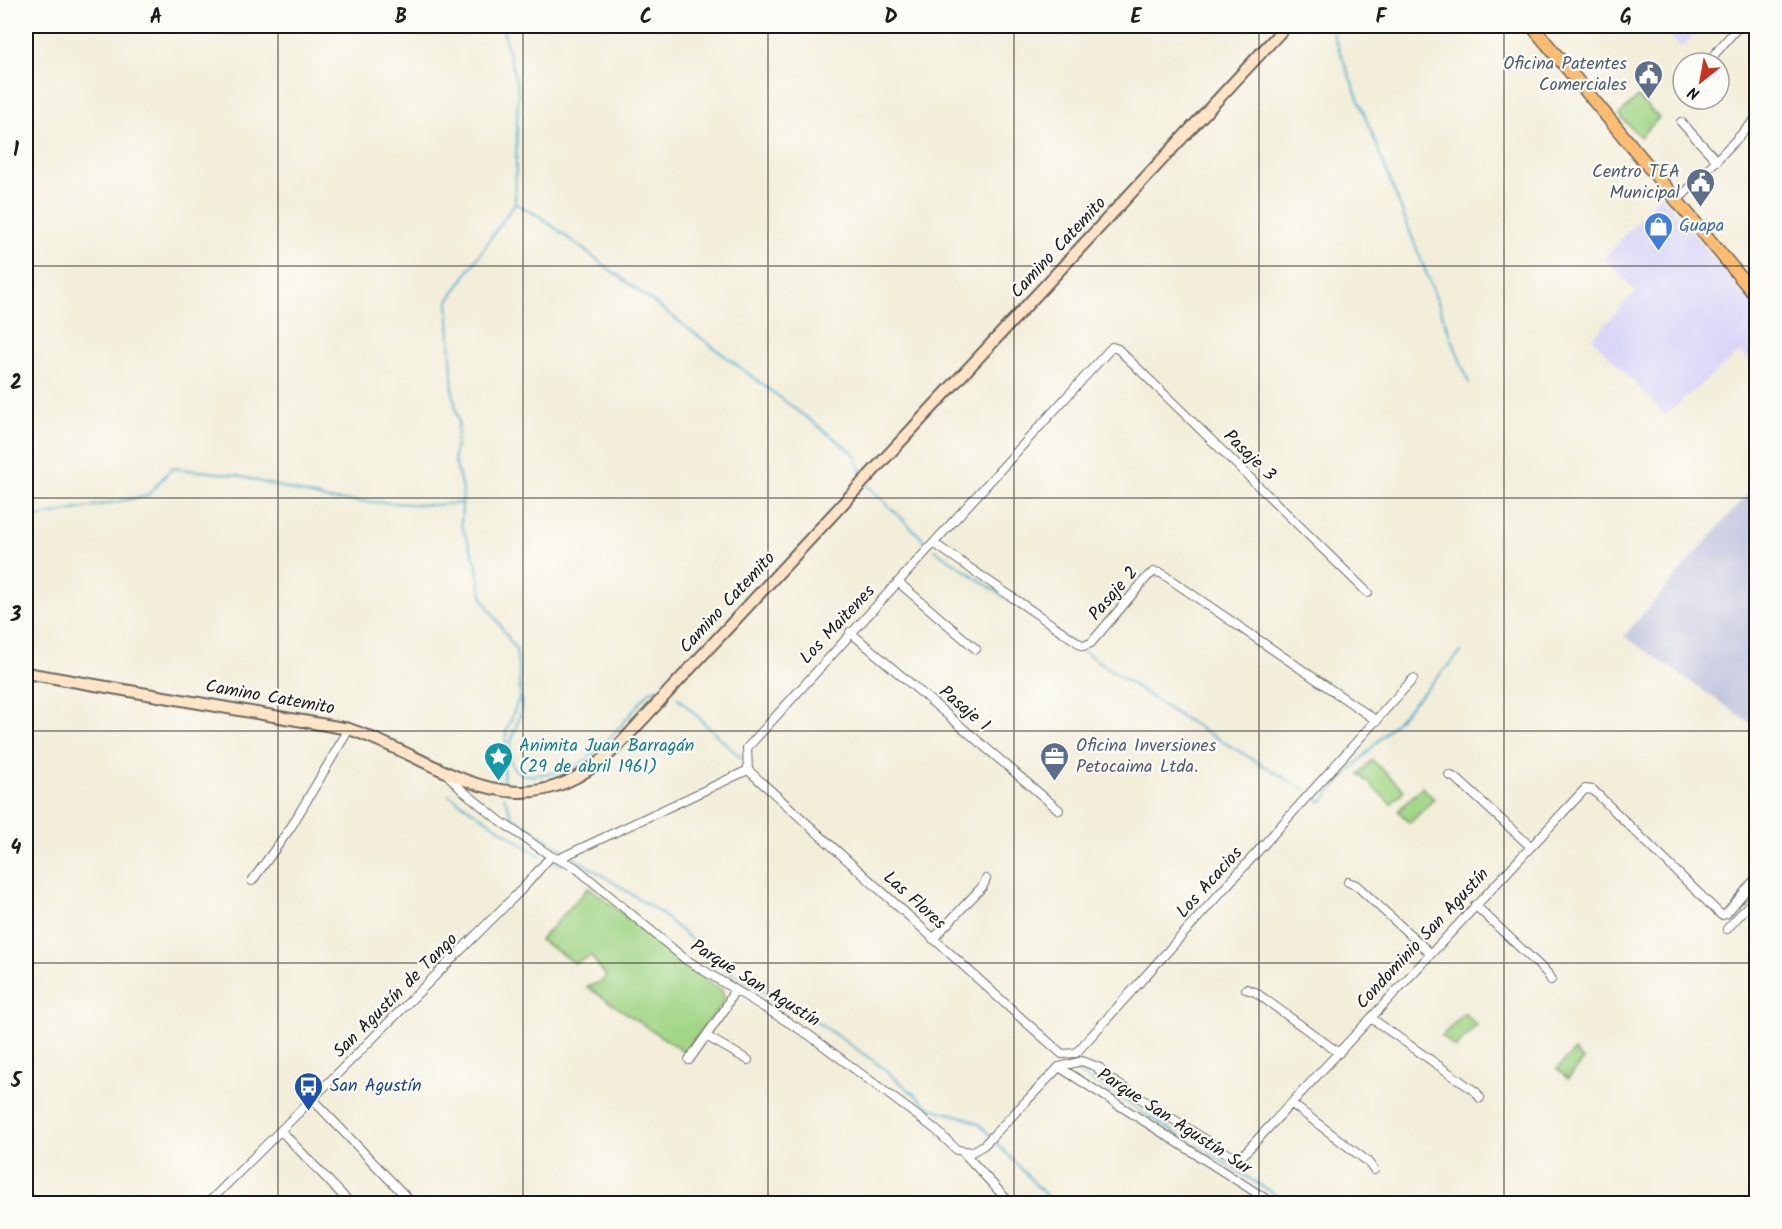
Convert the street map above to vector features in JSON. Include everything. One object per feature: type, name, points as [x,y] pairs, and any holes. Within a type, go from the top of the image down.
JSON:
[{"type":"main road","name":"Camino Catemito","points":[[26,673],[349,729],[386,743],[447,774],[482,788],[518,791],[558,786],[584,775],[604,760],[1286,26]]},
{"type":"main road","points":[[1532,26],[1756,296]]},
{"type":"street","points":[[1717,51],[1739,26]]},
{"type":"street","points":[[1752,26],[1756,29]]},
{"type":"street","points":[[1677,201],[1756,119]]},
{"type":"street","points":[[1681,122],[1717,161]]},
{"type":"street","name":"Pasaje 3","points":[[1108,351],[1112,347],[1118,349],[1368,593]]},
{"type":"street","name":"Los Maitenes","points":[[748,770],[747,748],[850,632],[935,544],[1108,351]]},
{"type":"street","name":"Pasaje 2","points":[[935,544],[1083,646],[1091,644],[1148,576],[1154,572],[1161,573],[1377,721]]},
{"type":"street","points":[[898,582],[976,649]]},
{"type":"street","name":"Pasaje 1","points":[[850,632],[1059,810]]},
{"type":"street","points":[[1377,721],[1413,679]]},
{"type":"street","name":"Los Acacios","points":[[1060,1052],[1066,1055],[1076,1053],[1377,721]]},
{"type":"street","points":[[252,881],[291,827],[349,729]]},
{"type":"street","points":[[561,856],[748,770]]},
{"type":"street","name":"Las Flores","points":[[748,770],[1060,1052]]},
{"type":"street","name":"Parque San Agustín","points":[[447,774],[474,800],[561,856],[685,959],[809,1035],[963,1152],[1011,1203]]},
{"type":"street","points":[[1449,775],[1457,779],[1530,846]]},
{"type":"street","points":[[474,800],[478,790],[482,788]]},
{"type":"street","name":"Condominio San Agustín","points":[[1059,1067],[1082,1061],[1097,1067],[1124,1083],[1131,1092],[1237,1158],[1244,1156],[1582,791],[1591,789],[1719,914],[1726,914],[1756,878]]},
{"type":"street","name":"San Agustín de Tango","points":[[207,1203],[313,1100],[540,871],[561,856]]},
{"type":"street","points":[[933,939],[983,886],[986,879]]},
{"type":"street","points":[[1348,882],[1356,885],[1431,954]]},
{"type":"street","points":[[1727,929],[1756,897]]},
{"type":"street","points":[[1475,905],[1547,973],[1551,980]]},
{"type":"street","points":[[1246,989],[1255,992],[1339,1053]]},
{"type":"street","points":[[689,1060],[725,1009],[734,990]]},
{"type":"street","points":[[1371,1018],[1476,1092],[1480,1098]]},
{"type":"street","points":[[706,1036],[748,1060]]},
{"type":"street","points":[[963,1152],[976,1151],[984,1145],[1059,1067]]},
{"type":"street","name":"Parque San Agustín Sur","points":[[1059,1067],[1274,1203]]},
{"type":"street","points":[[313,1100],[413,1203]]},
{"type":"street","points":[[1292,1104],[1367,1161],[1374,1170]]},
{"type":"street","points":[[281,1131],[351,1203]]},
{"type":"shaded area","points":[[1659,26],[1701,26],[1682,48]]},
{"type":"shaded area","points":[[1661,195],[1756,309],[1756,369],[1741,351],[1665,415],[1592,338],[1636,291],[1604,258]]},
{"type":"shaded area","points":[[1756,484],[1756,727],[1624,636]]},
{"type":"green space","points":[[1638,97],[1659,118],[1640,137],[1619,115]]},
{"type":"green space","points":[[1372,760],[1404,790],[1391,804],[1359,774]]},
{"type":"green space","points":[[1422,787],[1434,799],[1410,823],[1398,811]]},
{"type":"green space","points":[[589,887],[722,990],[725,1001],[684,1052],[587,987],[603,981],[606,976],[591,956],[575,963],[540,940]]},
{"type":"green space","points":[[1464,1013],[1477,1025],[1455,1048],[1442,1036]]},
{"type":"green space","points":[[1574,1051],[1584,1060],[1568,1079],[1557,1069]]},
{"type":"waterway","points":[[502,26],[518,90],[515,203],[448,301],[453,393],[459,423],[454,458],[463,491],[461,524],[476,562],[483,599],[516,650],[519,674],[520,696],[506,732],[503,786]]},
{"type":"waterway","points":[[1330,26],[1469,383]]},
{"type":"waterway","points":[[515,203],[539,216],[855,454],[862,474]]},
{"type":"waterway","points":[[26,519],[147,496],[172,468],[235,475],[330,500],[432,505],[462,503]]},
{"type":"waterway","points":[[866,484],[927,543]]},
{"type":"waterway","points":[[935,550],[1074,644]]},
{"type":"waterway","points":[[1079,648],[1176,714],[1305,790]]},
{"type":"waterway","points":[[1316,798],[1321,802],[1461,652]]},
{"type":"waterway","points":[[520,696],[520,713],[509,755],[511,763],[518,771],[534,775],[566,770],[589,757],[612,736],[650,691],[660,688]]},
{"type":"waterway","points":[[678,698],[742,759]]},
{"type":"waterway","points":[[449,795],[542,857]]},
{"type":"waterway","points":[[504,796],[512,816],[567,852]]},
{"type":"waterway","points":[[571,855],[659,912],[727,970],[814,1020],[878,1064],[932,1109],[967,1118],[980,1125],[990,1135]]},
{"type":"waterway","points":[[554,862],[563,865]]},
{"type":"waterway","points":[[1072,1069],[1291,1204]]},
{"type":"waterway","points":[[993,1139],[1054,1204]]},
{"type":"place","name":"Oficina Patentes Comerciales","points":[[1648,100]]},
{"type":"place","name":"Centro TEA Municipal","points":[[1701,208]]},
{"type":"place","name":"Guapa","points":[[1658,252]]},
{"type":"place","name":"Animita Juan Barragán (29 de abril 1961)","points":[[498,782]]},
{"type":"place","name":"Oficina Inversiones Petocaima Ltda.","points":[[1055,782]]},
{"type":"place","name":"San Agustín","points":[[309,1112]]}]
